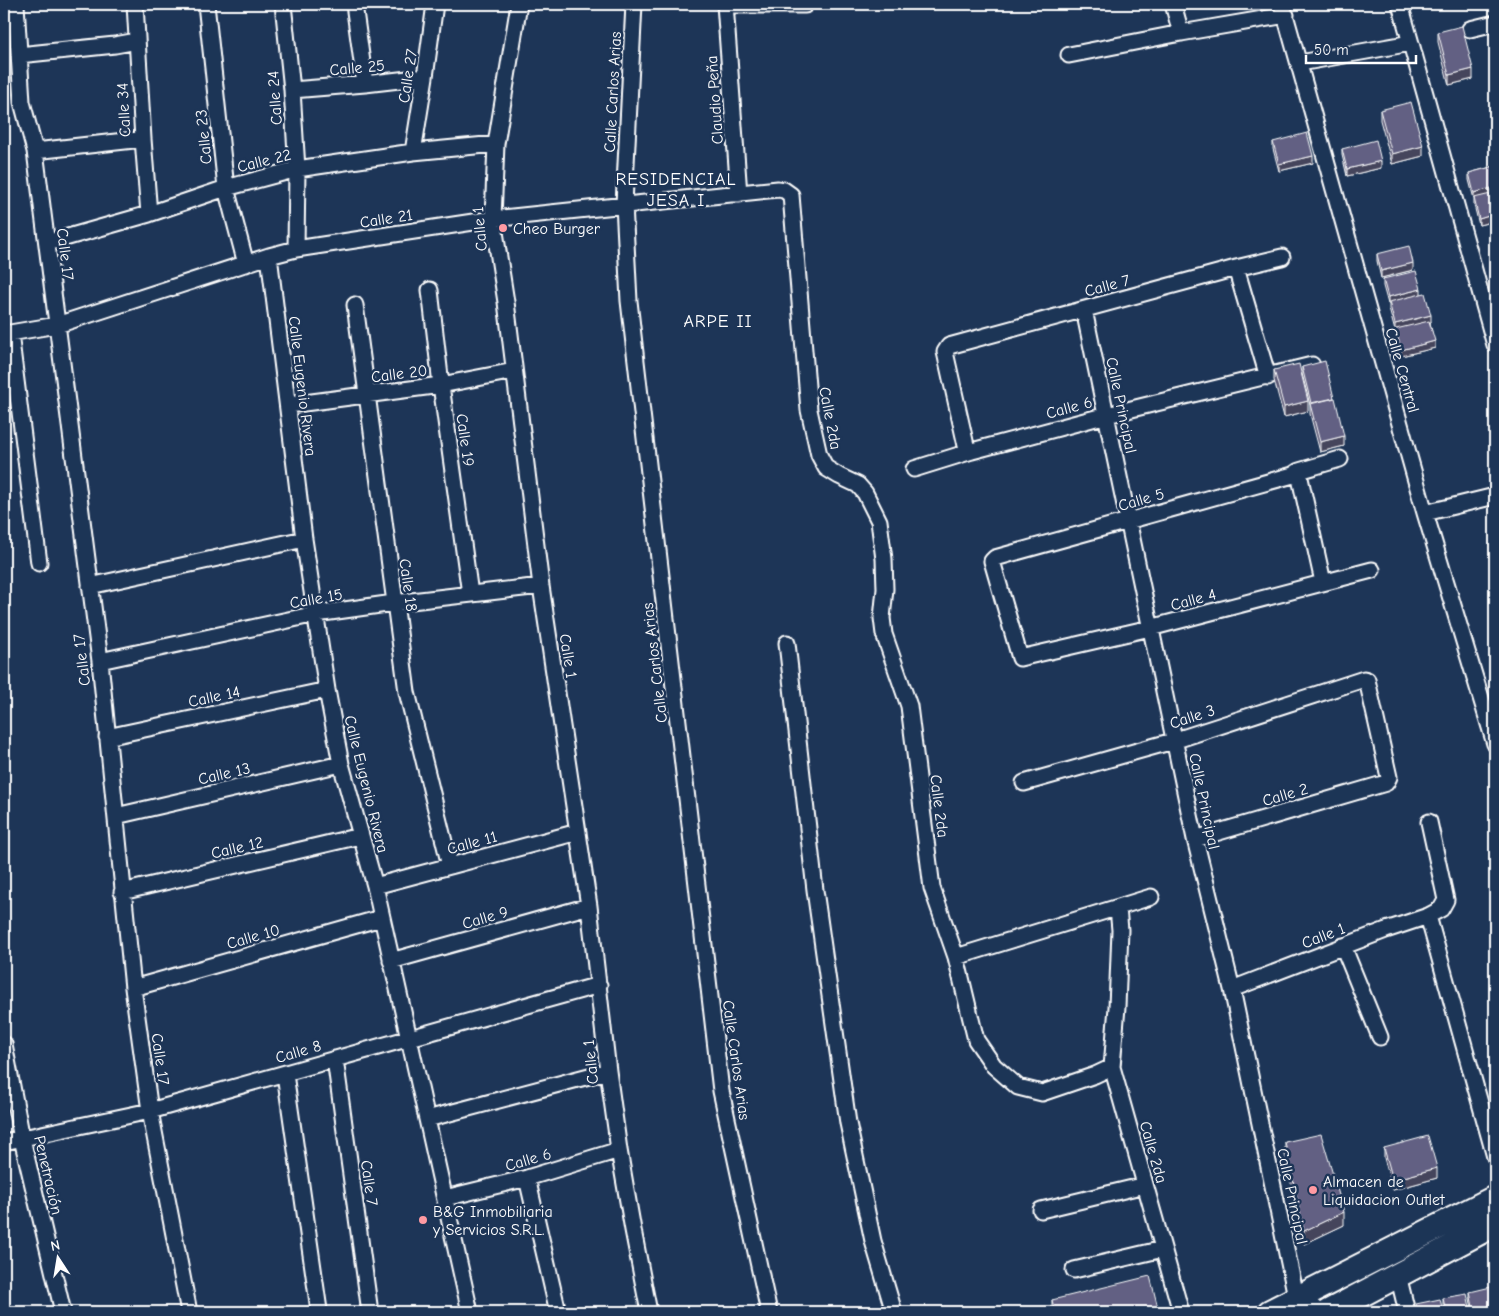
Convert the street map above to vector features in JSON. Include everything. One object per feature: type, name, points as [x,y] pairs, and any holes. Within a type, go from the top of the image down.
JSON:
[{"type":"main road","points":[[1270,1312],[1495,1198]]},
{"type":"main road","points":[[1328,1312],[1495,1224]]},
{"type":"street","name":"Calle 17","points":[[16,4],[22,102],[36,151],[100,662],[133,988],[150,1111],[190,1312]]},
{"type":"street","name":"Calle 34","points":[[135,4],[142,139],[149,214]]},
{"type":"street","name":"Calle 23","points":[[206,4],[226,188],[246,264]]},
{"type":"street","name":"Calle 24","points":[[283,4],[292,90],[297,169],[296,249]]},
{"type":"street","points":[[354,4],[365,84]]},
{"type":"street","name":"Calle 27","points":[[413,152],[426,77],[435,4]]},
{"type":"street","name":"Calle 1","points":[[519,4],[496,144],[493,219],[506,302],[541,586],[589,906],[619,1150],[632,1230],[649,1312]]},
{"type":"street","name":"Calle Carlos Arias","points":[[634,4],[624,204],[629,300],[721,1090],[769,1312]]},
{"type":"street","points":[[725,4],[805,5]]},
{"type":"street","name":"Claudio Peña","points":[[725,4],[739,194]]},
{"type":"street","points":[[1173,4],[1181,33]]},
{"type":"street","points":[[1400,4],[1495,346]]},
{"type":"street","points":[[1069,55],[1284,10]]},
{"type":"street","name":"Calle Central","points":[[1284,10],[1425,513],[1495,744]]},
{"type":"street","points":[[1470,29],[1495,22]]},
{"type":"street","points":[[19,55],[115,45],[137,40]]},
{"type":"street","points":[[1300,63],[1411,43]]},
{"type":"street","name":"Calle 25","points":[[292,90],[426,77]]},
{"type":"street","points":[[36,151],[142,139]]},
{"type":"street","name":"Calle 22","points":[[47,243],[149,214],[226,188],[297,169],[413,152],[496,144]]},
{"type":"street","name":"Calle 21","points":[[7,334],[58,325],[269,256],[296,249],[493,219],[624,204],[778,189],[784,190]]},
{"type":"street","name":"Calle 2da","points":[[784,190],[791,196],[809,410],[818,455],[826,468],[858,485],[865,493],[879,521],[884,559],[885,589],[882,618],[884,634],[909,706],[932,888],[956,957],[976,1040],[994,1066],[1018,1087],[1042,1093],[1095,1075],[1112,1067],[1181,1312]]},
{"type":"street","name":"Calle Eugenio Rivera","points":[[269,256],[289,405],[304,539],[327,690],[341,764],[375,886],[470,1312]]},
{"type":"street","name":"Calle 7","points":[[969,450],[945,352],[950,346],[1282,257]]},
{"type":"street","points":[[1236,268],[1268,376]]},
{"type":"street","name":"Calle 19","points":[[430,290],[470,594]]},
{"type":"street","name":"Calle 18","points":[[355,305],[407,692],[450,866]]},
{"type":"street","name":"Calle Principal","points":[[1084,310],[1173,740],[1232,989],[1294,1287],[1301,1297]]},
{"type":"street","points":[[7,334],[39,563]]},
{"type":"street","name":"Calle 6","points":[[914,469],[969,450],[1312,365]]},
{"type":"street","name":"Calle 20","points":[[289,405],[441,385],[514,371]]},
{"type":"street","name":"Calle 5","points":[[1021,658],[1019,657],[992,561],[995,558],[1297,476],[1299,471],[1340,459]]},
{"type":"street","points":[[1297,476],[1323,582]]},
{"type":"street","points":[[1425,513],[1495,496]]},
{"type":"street","points":[[90,586],[304,539]]},
{"type":"street","name":"Calle 4","points":[[1021,658],[1150,628],[1372,570]]},
{"type":"street","name":"Calle 15","points":[[100,662],[316,614],[541,586]]},
{"type":"street","points":[[787,643],[815,890],[848,1124],[873,1241],[894,1312]]},
{"type":"street","name":"Calle 3","points":[[1024,783],[1173,740],[1364,680],[1368,683],[1389,777],[1386,783]]},
{"type":"street","name":"Calle 14","points":[[107,737],[327,690]]},
{"type":"street","name":"Calle 13","points":[[116,816],[341,764]]},
{"type":"street","name":"Calle 2","points":[[1195,839],[1386,783]]},
{"type":"street","points":[[1429,822],[1446,900],[1441,910],[1428,916],[1495,1157]]},
{"type":"street","name":"Calle 11","points":[[375,886],[578,832]]},
{"type":"street","name":"Calle 12","points":[[122,892],[360,836]]},
{"type":"street","points":[[956,957],[1151,897]]},
{"type":"street","name":"Calle 9","points":[[391,961],[589,906]]},
{"type":"street","points":[[1112,1067],[1120,939],[1118,908]]},
{"type":"street","name":"Calle 1","points":[[1232,989],[1343,946],[1428,916]]},
{"type":"street","name":"Calle 10","points":[[133,988],[381,918]]},
{"type":"street","points":[[1343,946],[1380,1037]]},
{"type":"street","name":"Calle 8","points":[[4,1142],[150,1111],[285,1074],[408,1037],[599,985]]},
{"type":"street","name":"Penetración","points":[[4,1044],[22,1139],[63,1312]]},
{"type":"street","name":"Calle 7","points":[[335,1059],[370,1312]]},
{"type":"street","points":[[426,1119],[608,1071]]},
{"type":"street","points":[[285,1074],[319,1310]]},
{"type":"street","name":"Calle 6","points":[[446,1198],[527,1178],[619,1150]]},
{"type":"street","points":[[527,1178],[558,1312]]},
{"type":"street","points":[[1040,1210],[1145,1185]]},
{"type":"street","points":[[1074,1270],[1163,1249]]},
{"type":"street","points":[[1398,1275],[1407,1312]]},
{"type":"street","points":[[1301,1297],[1319,1312]]},
{"type":"building","points":[[1462,26],[1473,69],[1449,75],[1438,32]]},
{"type":"building","points":[[1411,102],[1423,146],[1392,154],[1380,110]]},
{"type":"building","points":[[1307,133],[1313,156],[1279,164],[1273,142]]},
{"type":"building","points":[[1376,140],[1381,161],[1347,169],[1342,149]]},
{"type":"building","points":[[1495,166],[1495,187],[1474,193],[1469,173]]},
{"type":"building","points":[[1495,193],[1495,214],[1479,219],[1474,198]]},
{"type":"building","points":[[1409,246],[1413,263],[1381,271],[1377,254]]},
{"type":"building","points":[[1416,271],[1421,289],[1388,297],[1383,279]]},
{"type":"building","points":[[1425,293],[1431,315],[1395,324],[1389,302]]},
{"type":"building","points":[[1429,321],[1435,341],[1401,350],[1396,329]]},
{"type":"building","points":[[1325,361],[1334,398],[1311,403],[1302,367]]},
{"type":"building","points":[[1299,364],[1308,401],[1284,407],[1274,370]]},
{"type":"building","points":[[1335,398],[1344,436],[1320,442],[1310,404]]},
{"type":"building","name":"Almacen de Liquidacion Outlet","points":[[1321,1134],[1344,1212],[1304,1231],[1285,1142]]},
{"type":"building","points":[[1428,1136],[1437,1168],[1393,1180],[1384,1148]]},
{"type":"building","points":[[1150,1276],[1159,1312],[1055,1312],[1052,1300]]},
{"type":"building","points":[[1495,1286],[1495,1312],[1474,1312],[1470,1292]]},
{"type":"building","points":[[1467,1294],[1471,1312],[1446,1312],[1443,1298]]},
{"type":"building","points":[[1440,1299],[1443,1312],[1417,1312],[1416,1304]]},
{"type":"place","name":"Cheo Burger","points":[[503,228]]},
{"type":"place","name":"Almacen de Liquidacion Outlet","points":[[1313,1190]]},
{"type":"place","name":"B&G Inmobiliaria y Servicios S.R.L.","points":[[423,1220]]},
{"type":"district","name":"RESIDENCIAL JESA I","points":[[676,189]]},
{"type":"district","name":"ARPE II","points":[[718,321]]}]
